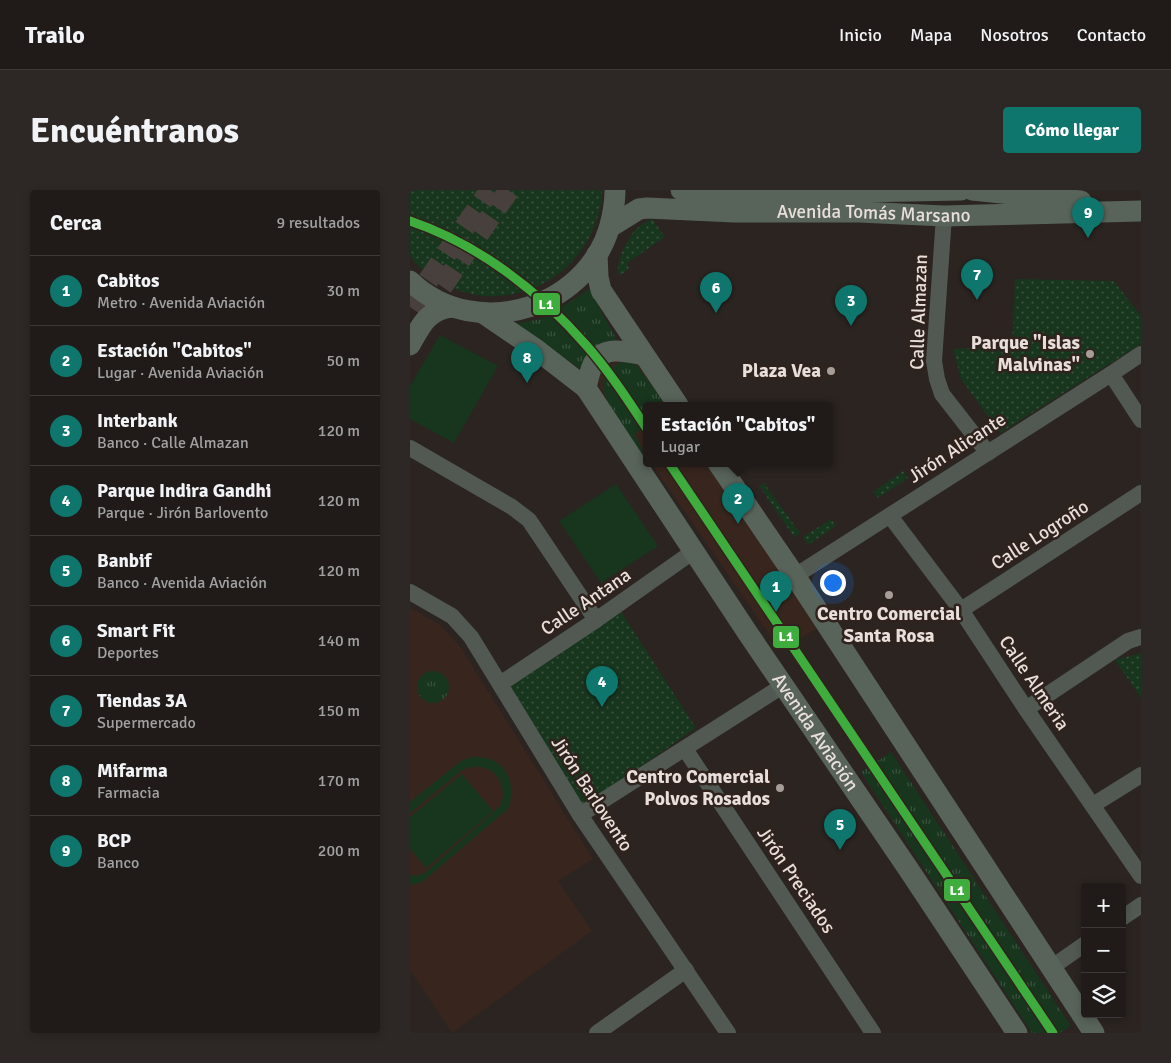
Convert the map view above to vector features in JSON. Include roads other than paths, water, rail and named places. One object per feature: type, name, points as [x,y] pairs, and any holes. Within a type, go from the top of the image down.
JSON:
[{"type":"main road","points":[[410,281],[434,299],[468,311],[483,313],[510,312],[536,306],[560,293],[574,282],[581,276],[597,254],[610,226],[615,190]]},
{"type":"main road","name":"Avenida Tomás Marsano","points":[[681,190],[764,194],[961,190]]},
{"type":"main road","name":"Avenida Tomás Marsano","points":[[972,190],[1141,209]]},
{"type":"main road","name":"Avenida Tomás Marsano","points":[[610,226],[638,209],[647,208],[734,212],[858,212],[944,216],[1141,209]]},
{"type":"main road","points":[[597,254],[598,277],[601,290],[676,402]]},
{"type":"main road","points":[[410,345],[422,325],[432,314],[444,308],[453,307]]},
{"type":"main road","name":"Avenida Aviación","points":[[483,313],[538,350],[586,388],[747,632],[1017,1033]]},
{"type":"main road","points":[[586,388],[590,370],[601,354],[609,351],[620,351],[644,356]]},
{"type":"main road","points":[[721,467],[795,576],[1052,967],[1090,1031]]},
{"type":"street","name":"Calle Almazan","points":[[944,216],[934,361],[937,379],[942,394],[988,453]]},
{"type":"street","name":"Jirón Alicante","points":[[795,576],[1141,354]]},
{"type":"street","points":[[1111,374],[1141,420]]},
{"type":"street","points":[[410,448],[512,507],[529,520],[596,620]]},
{"type":"street","name":"Calle Logroño","points":[[962,610],[1141,492]]},
{"type":"street","name":"Calle Almeria","points":[[890,516],[962,610],[1026,709],[1141,876]]},
{"type":"street","name":"Calle Antana","points":[[500,684],[694,551]]},
{"type":"street","name":"Jirón Barlovento","points":[[410,592],[452,616],[471,637],[580,815],[728,1033]]},
{"type":"street","points":[[1026,709],[1128,641],[1141,637]]},
{"type":"street","points":[[580,815],[784,685]]},
{"type":"street","name":"Jirón Preciados","points":[[685,749],[873,1033]]},
{"type":"street","points":[[1093,805],[1141,775]]},
{"type":"street","points":[[1126,915],[1141,905]]},
{"type":"street","points":[[1052,967],[1081,947]]},
{"type":"street","points":[[597,1033],[686,970]]},
{"type":"tunnel","points":[[410,307],[490,190]]},
{"type":"tunnel","points":[[424,313],[509,190]]},
{"type":"place","name":"BCP","points":[[1088,238]]},
{"type":"place","name":"Tiendas 3A","points":[[977,300]]},
{"type":"place","name":"Smart Fit","points":[[716,313]]},
{"type":"place","name":"Interbank","points":[[851,326]]},
{"type":"place","name":"Parque \"Islas Malvinas\"","points":[[1090,354]]},
{"type":"place","name":"Plaza Vea","points":[[831,371]]},
{"type":"place","name":"Mifarma","points":[[527,383]]},
{"type":"place","name":"Estación \"Cabitos\"","points":[[738,524]]},
{"type":"place","name":"Centro Comercial Santa Rosa","points":[[889,595]]},
{"type":"place","name":"Cabitos","points":[[776,612]]},
{"type":"place","name":"Parque Indira Gandhi","points":[[602,707]]},
{"type":"place","name":"Centro Comercial Polvos Rosados","points":[[780,788]]},
{"type":"place","name":"Banbif","points":[[840,850]]}]
